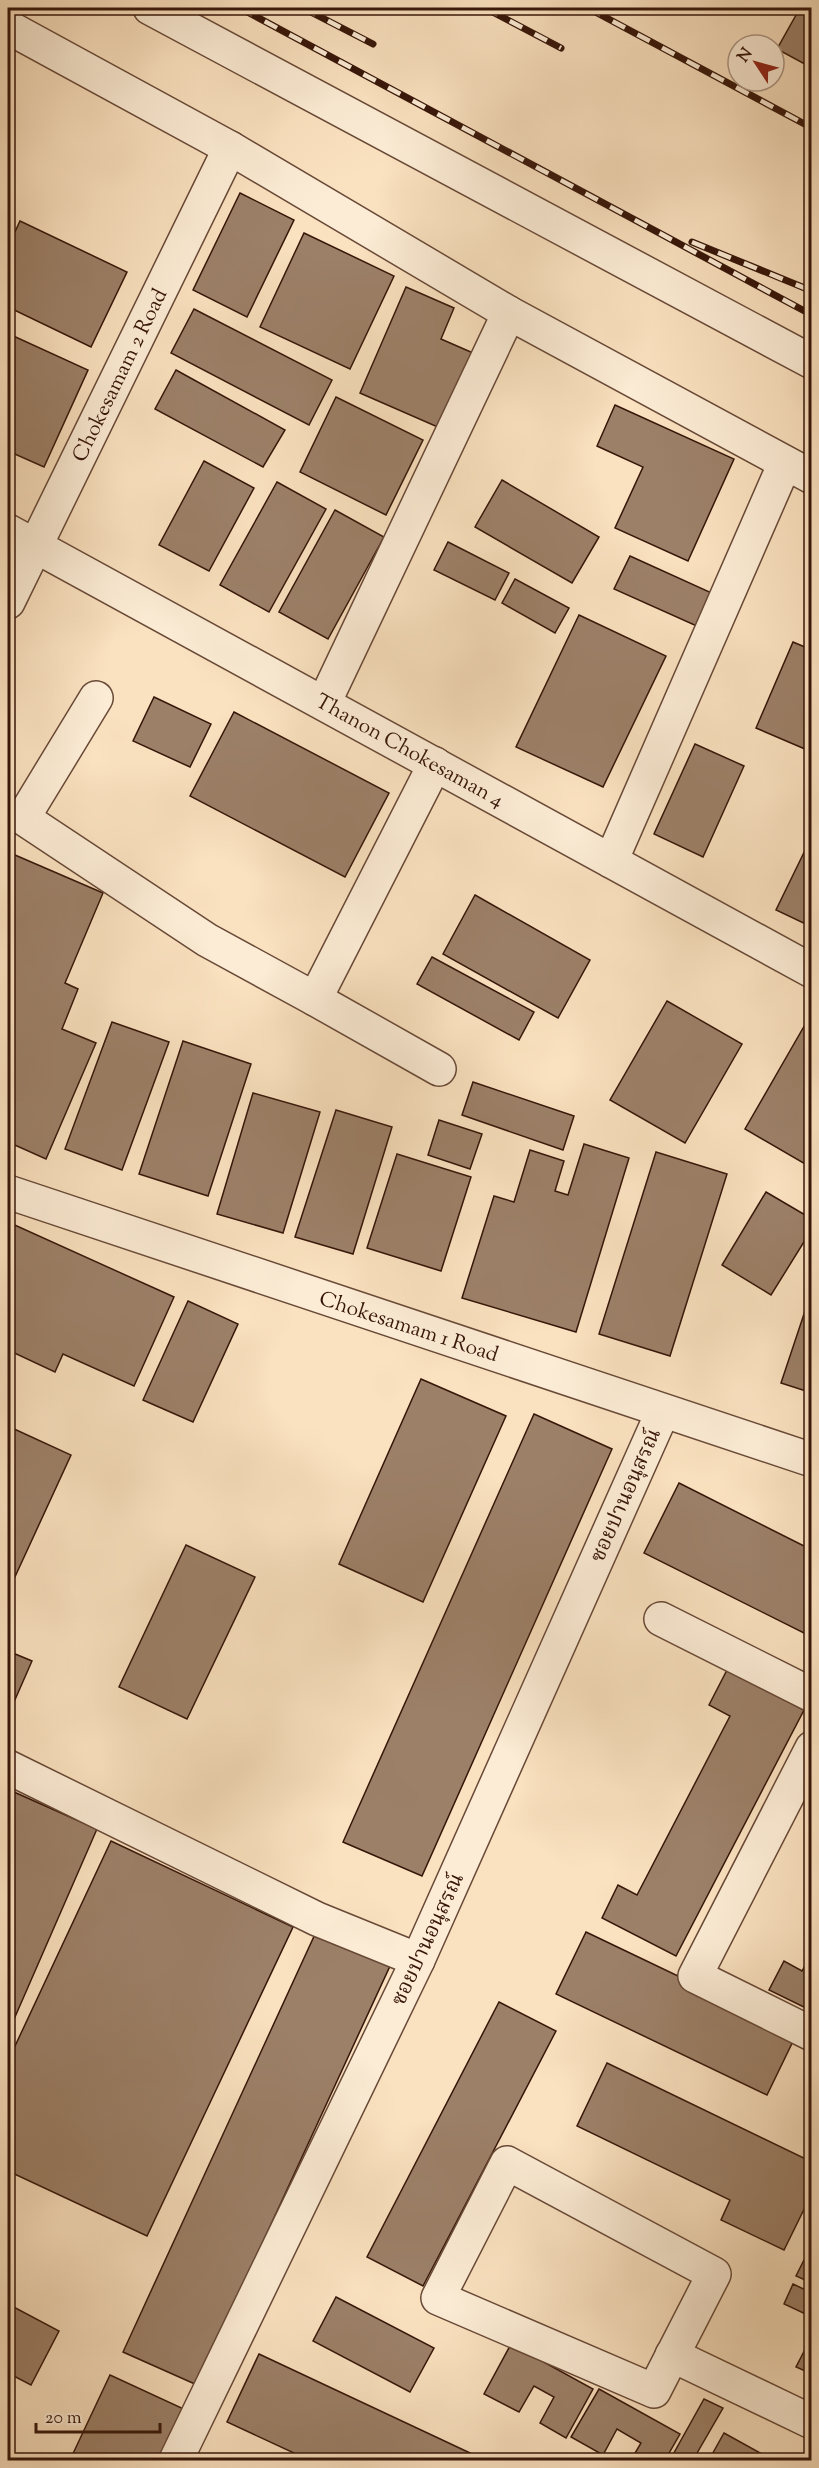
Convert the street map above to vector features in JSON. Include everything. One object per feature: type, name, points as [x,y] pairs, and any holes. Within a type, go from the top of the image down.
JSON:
[{"type":"street","points":[[150,8],[812,362]]},
{"type":"street","points":[[8,27],[230,148],[509,313],[798,470],[611,861]]},
{"type":"street","name":"Chokesamam 2 Road","points":[[8,602],[21,539],[230,148]]},
{"type":"street","points":[[324,703],[509,313]]},
{"type":"street","name":"Thanon Chokesaman 4","points":[[21,539],[812,971]]},
{"type":"street","points":[[96,698],[23,818],[207,940],[439,1069]]},
{"type":"street","points":[[315,999],[435,764]]},
{"type":"street","name":"Chokesamam 1 Road","points":[[8,1192],[812,1460]]},
{"type":"street","name":"ซอยปานอนุสรณ์","points":[[176,2460],[418,1960],[663,1411]]},
{"type":"street","points":[[661,1618],[812,1695]]},
{"type":"street","points":[[812,1748],[695,1976],[812,2034]]},
{"type":"street","points":[[8,1767],[317,1919],[418,1960]]},
{"type":"street","points":[[507,2163],[714,2274],[672,2355],[654,2391],[438,2298],[507,2163]]},
{"type":"street","points":[[672,2355],[812,2422]]},
{"type":"building","points":[[800,8],[812,8],[812,68],[786,54],[786,33]]},
{"type":"building","points":[[240,193],[294,220],[247,317],[193,290]]},
{"type":"building","points":[[20,221],[127,272],[91,347],[8,307],[8,247]]},
{"type":"building","points":[[304,233],[394,276],[350,369],[260,327]]},
{"type":"building","points":[[406,287],[454,308],[441,339],[473,353],[440,428],[360,393]]},
{"type":"building","points":[[194,309],[332,380],[309,425],[171,353]]},
{"type":"building","points":[[9,334],[88,370],[44,467],[8,451]]},
{"type":"building","points":[[176,370],[285,430],[263,467],[155,409]]},
{"type":"building","points":[[336,397],[423,440],[386,515],[300,472]]},
{"type":"building","points":[[615,405],[734,459],[688,561],[615,528],[643,467],[597,446]]},
{"type":"building","points":[[204,461],[254,488],[209,571],[159,545]]},
{"type":"building","points":[[502,480],[599,537],[572,583],[475,527]]},
{"type":"building","points":[[277,482],[326,509],[269,612],[220,585]]},
{"type":"building","points":[[335,510],[384,537],[328,639],[279,612]]},
{"type":"building","points":[[448,542],[509,573],[495,600],[434,570]]},
{"type":"building","points":[[630,556],[714,594],[699,627],[614,589]]},
{"type":"building","points":[[515,579],[569,608],[555,633],[502,603]]},
{"type":"building","points":[[579,615],[666,656],[603,787],[516,747]]},
{"type":"building","points":[[793,642],[812,650],[812,752],[756,728]]},
{"type":"building","points":[[154,697],[211,724],[190,767],[133,741]]},
{"type":"building","points":[[234,712],[389,793],[345,877],[190,796]]},
{"type":"building","points":[[695,744],[744,766],[703,857],[654,834]]},
{"type":"building","points":[[812,836],[812,927],[776,910]]},
{"type":"building","points":[[8,852],[103,893],[65,983],[78,989],[62,1029],[96,1043],[46,1159],[8,1142]]},
{"type":"building","points":[[475,895],[590,960],[558,1018],[443,954]]},
{"type":"building","points":[[432,957],[534,1012],[519,1040],[417,984]]},
{"type":"building","points":[[667,1001],[742,1044],[685,1143],[610,1100]]},
{"type":"building","points":[[112,1022],[169,1042],[122,1170],[65,1149]]},
{"type":"building","points":[[806,1023],[812,1026],[812,1168],[745,1129]]},
{"type":"building","points":[[183,1041],[251,1064],[208,1196],[139,1174]]},
{"type":"building","points":[[473,1082],[574,1116],[563,1150],[462,1115]]},
{"type":"building","points":[[253,1093],[320,1112],[283,1233],[217,1214]]},
{"type":"building","points":[[336,1110],[392,1127],[353,1254],[295,1237]]},
{"type":"building","points":[[439,1120],[482,1134],[470,1169],[428,1155]]},
{"type":"building","points":[[584,1144],[629,1158],[576,1332],[462,1298],[494,1196],[514,1202],[530,1150],[564,1161],[555,1191],[568,1195]]},
{"type":"building","points":[[656,1152],[727,1174],[670,1356],[599,1334]]},
{"type":"building","points":[[397,1154],[471,1177],[441,1271],[367,1248]]},
{"type":"building","points":[[766,1192],[812,1219],[812,1229],[771,1295],[722,1265]]},
{"type":"building","points":[[8,1222],[174,1297],[134,1386],[63,1354],[55,1372],[8,1350]]},
{"type":"building","points":[[809,1299],[812,1300],[812,1393],[781,1383]]},
{"type":"building","points":[[188,1301],[238,1324],[193,1422],[143,1400]]},
{"type":"building","points":[[421,1379],[506,1416],[423,1602],[339,1564]]},
{"type":"building","points":[[534,1414],[612,1449],[422,1876],[343,1842]]},
{"type":"building","points":[[12,1428],[71,1455],[8,1592],[8,1438]]},
{"type":"building","points":[[679,1483],[812,1550],[812,1637],[644,1553]]},
{"type":"building","points":[[186,1545],[255,1577],[187,1719],[119,1687]]},
{"type":"building","points":[[8,1651],[32,1661],[10,1711],[8,1710]]},
{"type":"building","points":[[727,1670],[804,1710],[676,1956],[602,1918],[618,1885],[637,1895],[730,1716],[709,1705]]},
{"type":"building","points":[[14,1792],[97,1829],[8,2033],[8,1808]]},
{"type":"building","points":[[111,1841],[293,1927],[147,2236],[8,2171],[8,2061]]},
{"type":"building","points":[[316,1932],[390,1966],[197,2385],[123,2352]]},
{"type":"building","points":[[586,1932],[797,2033],[767,2095],[556,1994]]},
{"type":"building","points":[[812,1953],[812,2011],[769,1990],[784,1961],[802,1971]]},
{"type":"building","points":[[499,2002],[556,2031],[423,2286],[367,2257]]},
{"type":"building","points":[[607,2063],[812,2162],[812,2193],[784,2250],[721,2220],[730,2200],[577,2126]]},
{"type":"building","points":[[812,2244],[812,2283],[796,2276]]},
{"type":"building","points":[[793,2284],[812,2293],[812,2317],[784,2304]]},
{"type":"building","points":[[336,2297],[434,2348],[410,2392],[313,2341]]},
{"type":"building","points":[[8,2304],[59,2331],[31,2385],[8,2373]]},
{"type":"building","points":[[812,2336],[812,2374],[796,2367]]},
{"type":"building","points":[[511,2344],[593,2389],[566,2438],[540,2423],[554,2397],[534,2386],[519,2412],[484,2394]]},
{"type":"building","points":[[259,2354],[485,2460],[309,2460],[227,2422]]},
{"type":"building","points":[[110,2375],[186,2410],[162,2460],[70,2460]]},
{"type":"building","points":[[599,2389],[680,2434],[665,2460],[631,2460],[641,2443],[617,2429],[603,2455],[571,2437]]},
{"type":"building","points":[[704,2399],[723,2408],[693,2460],[670,2460]]},
{"type":"building","points":[[724,2433],[773,2460],[709,2460]]},
{"type":"railway","points":[[240,8],[812,315]]},
{"type":"railway","points":[[303,8],[373,44]]},
{"type":"railway","points":[[485,8],[561,48]]},
{"type":"railway","points":[[588,8],[812,128]]},
{"type":"railway","points":[[692,242],[812,291]]}]
